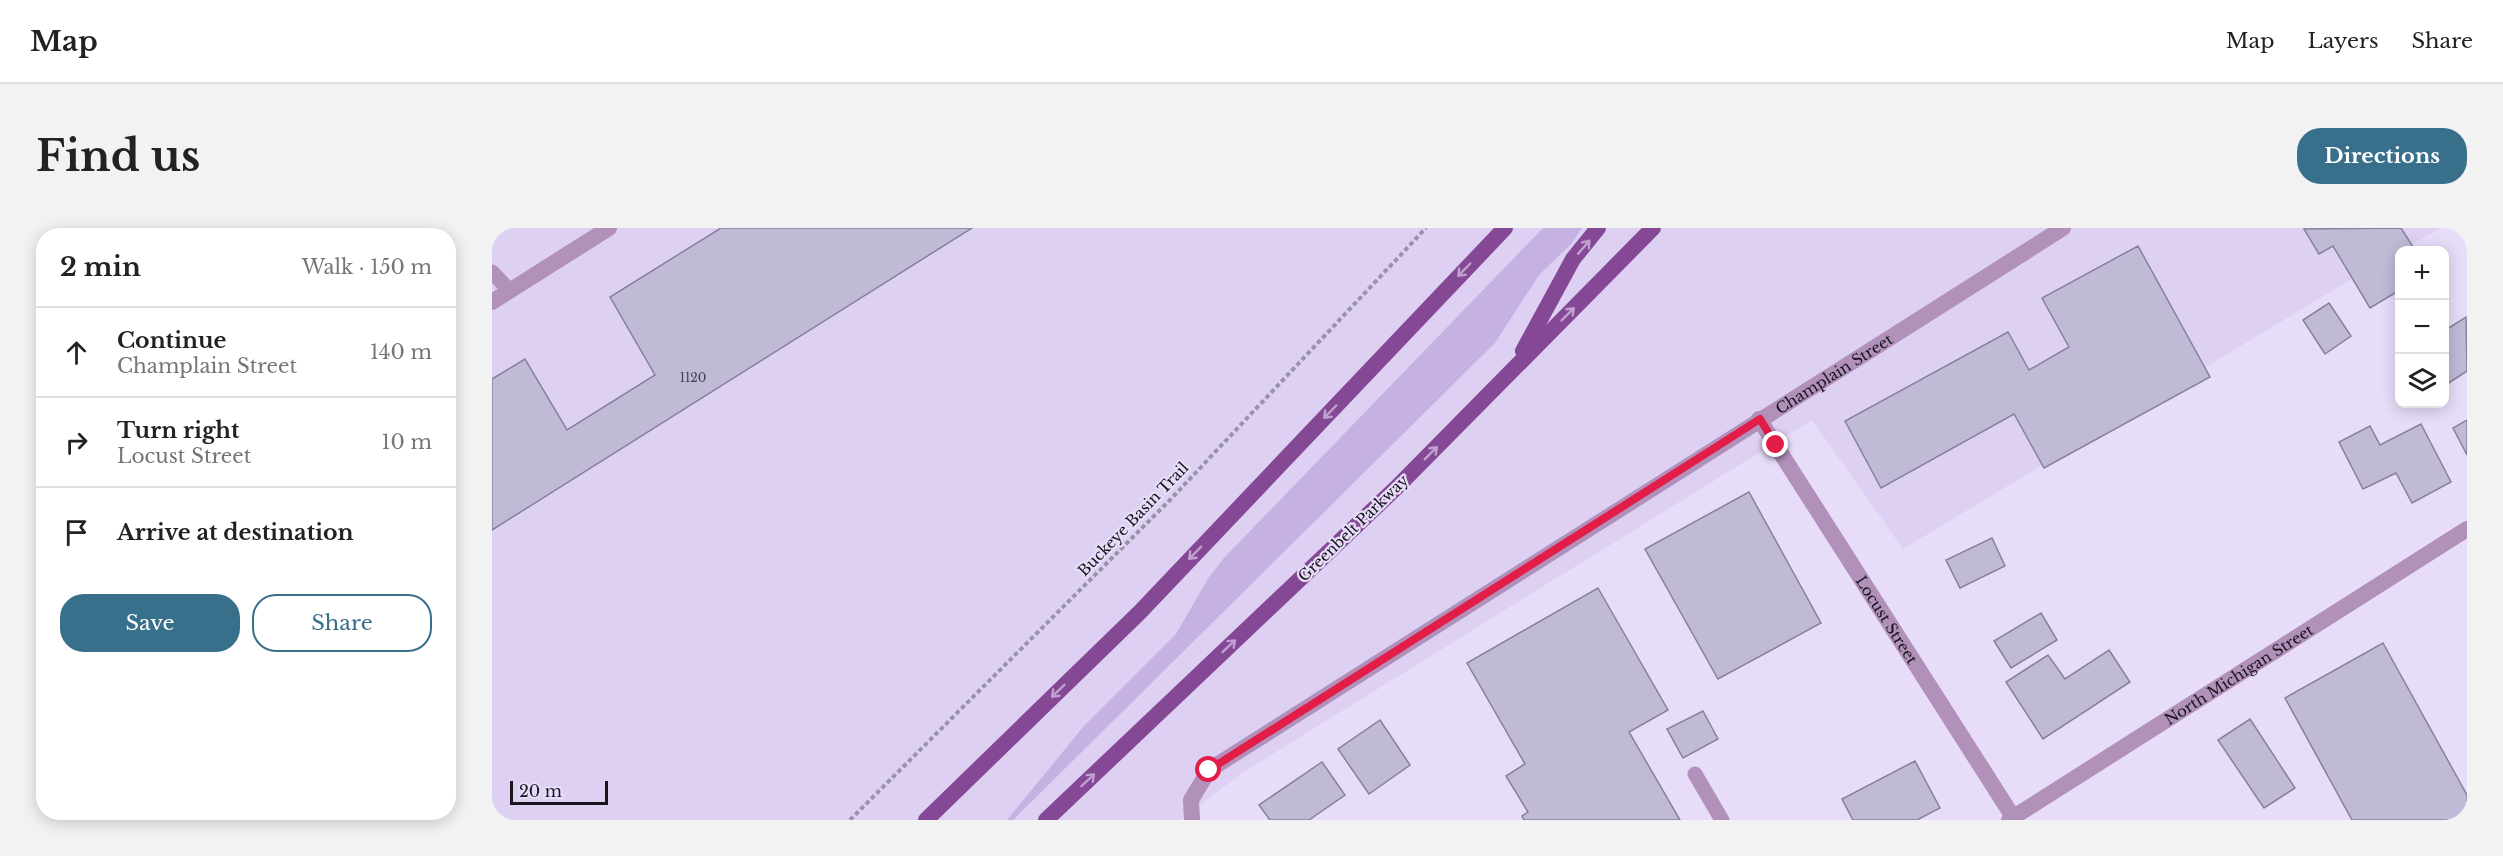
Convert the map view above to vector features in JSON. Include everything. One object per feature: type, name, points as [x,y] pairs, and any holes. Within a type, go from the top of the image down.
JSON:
[{"type":"main road","points":[[926,820],[1140,612],[1504,228]]},
{"type":"main road","points":[[1512,370],[1573,259],[1598,228]]},
{"type":"main road","name":"Greenbelt Parkway","points":[[1046,820],[1397,487],[1653,228]]},
{"type":"street","points":[[492,302],[609,228]]},
{"type":"street","name":"Champlain Street","points":[[1192,820],[1191,800],[1209,770],[2063,228]]},
{"type":"street","name":"Locust Street","points":[[1760,419],[2012,819]]},
{"type":"street","name":"North Michigan Street","points":[[2012,819],[2467,529]]},
{"type":"lane","points":[[492,272],[510,291]]},
{"type":"lane","points":[[1695,774],[1722,820]]},
{"type":"path","name":"Buckeye Basin Trail","points":[[850,820],[1170,500],[1426,228]]},
{"type":"shaded area","points":[[492,228],[2441,228],[2407,246],[2395,246],[2395,253],[1903,549],[1812,420],[1242,773],[1180,820],[492,820]]},
{"type":"shaded area","points":[[1543,228],[1582,228],[1572,243],[1539,275],[1495,343],[1013,820],[1007,820],[1084,726],[1176,634],[1209,577],[1224,558]]},
{"type":"building","points":[[721,228],[972,228],[492,530],[492,379],[525,359],[567,430],[655,375],[610,297]]},
{"type":"building","points":[[2401,228],[2412,246],[2395,246],[2395,293],[2370,308],[2333,246],[2319,254],[2304,229]]},
{"type":"building","points":[[2138,246],[2210,377],[2044,468],[2014,414],[1881,488],[1845,421],[2008,332],[2029,370],[2069,347],[2042,298]]},
{"type":"building","points":[[2329,303],[2351,336],[2325,354],[2303,320]]},
{"type":"building","points":[[2466,317],[2467,371],[2449,383],[2449,354],[2449,328]]},
{"type":"building","points":[[2467,420],[2467,455],[2453,428]]},
{"type":"building","points":[[2421,424],[2451,482],[2412,503],[2396,473],[2363,489],[2339,442],[2370,426],[2380,445]]},
{"type":"building","points":[[1749,492],[1821,623],[1718,679],[1645,549]]},
{"type":"building","points":[[1992,538],[2005,566],[1960,588],[1946,560]]},
{"type":"building","points":[[1598,588],[1668,710],[1629,732],[1680,820],[1524,820],[1522,816],[1528,812],[1506,776],[1525,764],[1467,663]]},
{"type":"building","points":[[2041,613],[2057,640],[2011,668],[1994,641]]},
{"type":"building","points":[[2383,643],[2467,795],[2467,820],[2352,820],[2285,698]]},
{"type":"building","points":[[2109,650],[2130,682],[2043,739],[2006,682],[2048,655],[2065,679]]},
{"type":"building","points":[[1703,711],[1718,739],[1683,758],[1667,729]]},
{"type":"building","points":[[2250,719],[2295,788],[2264,808],[2218,740]]},
{"type":"building","points":[[1380,720],[1410,765],[1369,794],[1338,749]]},
{"type":"building","points":[[1915,761],[1940,808],[1917,820],[1853,820],[1842,799]]},
{"type":"building","points":[[1322,762],[1345,795],[1309,820],[1270,820],[1259,805]]},
{"type":"route","points":[[1209,770],[1760,419],[1776,445]]}]
